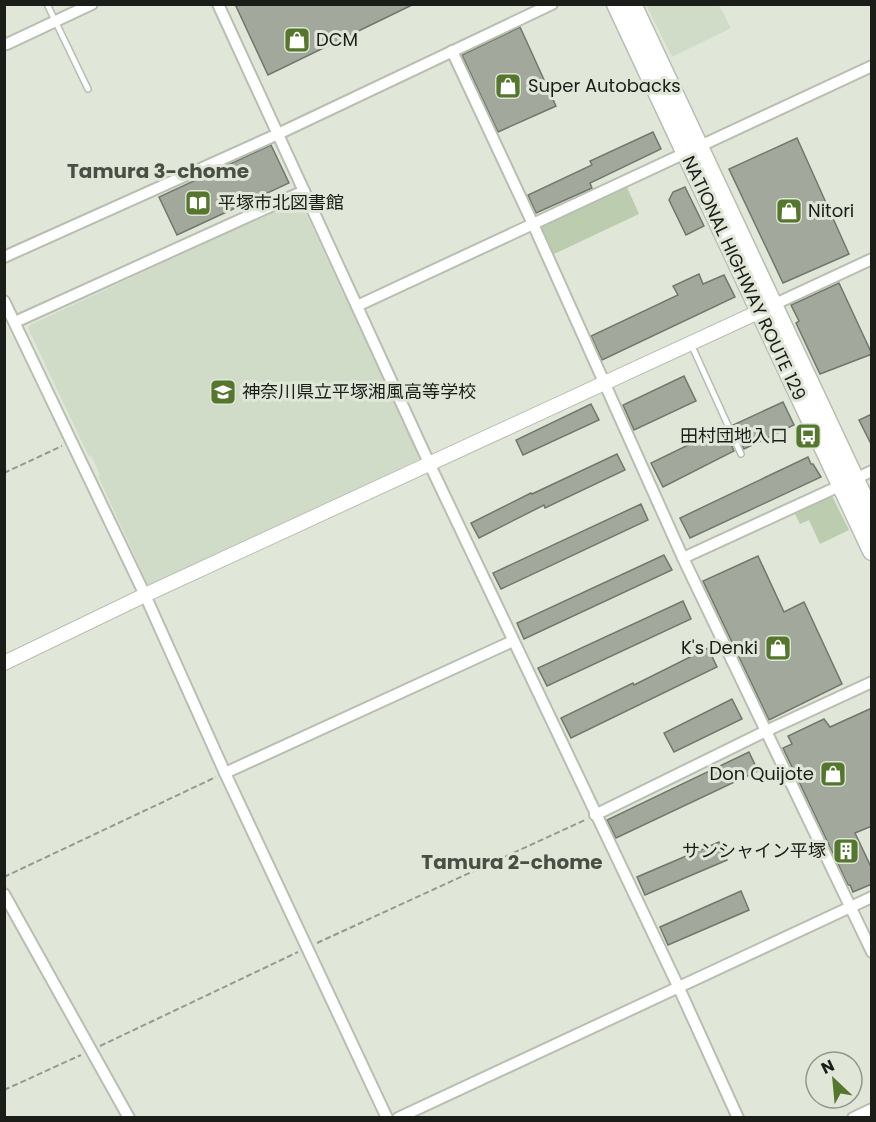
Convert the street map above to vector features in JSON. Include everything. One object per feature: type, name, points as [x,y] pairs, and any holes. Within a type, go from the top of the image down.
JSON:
[{"type":"highway","name":"NATIONAL HIGHWAY ROUTE 129","points":[[616,4],[692,150],[766,308],[856,478],[872,516]]},
{"type":"highway","name":"NATIONAL HIGHWAY ROUTE 129","points":[[632,4],[692,150]]},
{"type":"highway","name":"NATIONAL HIGHWAY ROUTE 129","points":[[856,478],[872,551]]},
{"type":"street","points":[[7,44],[92,4]]},
{"type":"street","points":[[218,4],[429,463],[678,986],[738,1118]]},
{"type":"street","points":[[4,257],[278,134],[552,4]]},
{"type":"street","points":[[452,51],[683,558],[872,952]]},
{"type":"street","points":[[357,306],[872,66]]},
{"type":"street","points":[[15,322],[304,191]]},
{"type":"street","points":[[4,663],[145,595],[872,259]]},
{"type":"street","points":[[4,301],[145,595],[225,773],[387,1118]]},
{"type":"street","points":[[683,558],[856,478]]},
{"type":"street","points":[[225,773],[513,641]]},
{"type":"street","points":[[595,815],[766,730],[872,682]]},
{"type":"street","points":[[4,894],[129,1118]]},
{"type":"street","points":[[398,1118],[872,897]]},
{"type":"street","points":[[854,1118],[872,1109]]},
{"type":"lane","points":[[47,4],[88,89]]},
{"type":"lane","points":[[690,343],[741,454]]},
{"type":"path","points":[[4,473],[72,442]]},
{"type":"path","points":[[4,877],[225,773]]},
{"type":"shaded area","points":[[646,5],[719,5],[731,28],[672,57]]},
{"type":"shaded area","points":[[626,185],[639,214],[552,255],[540,229],[541,226]]},
{"type":"shaded area","name":"神奈川県立平塚湘風高等学校","points":[[299,199],[419,456],[418,460],[148,585],[98,476],[100,475],[92,457],[88,455],[28,328],[30,325]]},
{"type":"shaded area","points":[[832,496],[849,530],[820,544],[809,520],[800,524],[795,514]]},
{"type":"building","name":"DCM","points":[[235,4],[414,4],[268,75]]},
{"type":"building","points":[[520,27],[556,106],[498,132],[462,55]]},
{"type":"building","points":[[653,132],[661,149],[590,183],[592,188],[536,213],[528,195],[592,165],[590,161]]},
{"type":"building","name":"Nitori","points":[[797,138],[849,254],[783,283],[729,169]]},
{"type":"building","points":[[271,145],[289,183],[177,235],[159,197]]},
{"type":"building","points":[[685,187],[704,226],[686,235],[669,200],[673,192]]},
{"type":"building","points":[[699,274],[703,284],[724,275],[735,297],[602,360],[591,336],[678,295],[673,286]]},
{"type":"building","points":[[839,283],[872,354],[820,374],[796,323],[799,321],[791,305]]},
{"type":"building","points":[[684,376],[696,401],[634,430],[623,405]]},
{"type":"building","points":[[783,402],[794,425],[744,449],[733,425]]},
{"type":"building","points":[[591,404],[599,420],[523,455],[516,440]]},
{"type":"building","points":[[872,414],[872,446],[859,420]]},
{"type":"building","points":[[721,429],[721,431],[724,429],[734,451],[663,487],[651,463]]},
{"type":"building","points":[[617,454],[625,470],[545,508],[544,505],[479,538],[471,523]]},
{"type":"building","points":[[808,457],[821,477],[690,538],[680,518]]},
{"type":"building","points":[[641,504],[648,520],[501,589],[493,573]]},
{"type":"building","points":[[664,555],[672,570],[524,639],[517,623]]},
{"type":"building","name":"K's Denki","points":[[758,556],[784,612],[804,602],[842,684],[769,720],[703,581]]},
{"type":"building","points":[[683,601],[691,619],[547,686],[538,668]]},
{"type":"building","points":[[708,648],[717,667],[571,738],[561,718]]},
{"type":"building","points":[[732,699],[742,719],[674,752],[664,733]]},
{"type":"building","name":"Don Quijote","points":[[872,708],[872,826],[855,833],[872,869],[872,884],[853,892],[783,748],[792,744],[788,736],[824,719],[830,727]]},
{"type":"building","points":[[749,752],[758,771],[616,838],[607,820]]},
{"type":"building","points":[[719,842],[727,860],[645,895],[637,877]]},
{"type":"building","points":[[741,891],[749,910],[668,945],[660,927]]},
{"type":"place","name":"DCM","points":[[297,40]]},
{"type":"place","name":"Super Autobacks","points":[[508,86]]},
{"type":"place","name":"平塚市北図書館","points":[[198,203]]},
{"type":"place","name":"Nitori","points":[[789,211]]},
{"type":"place","name":"神奈川県立平塚湘風高等学校","points":[[223,392]]},
{"type":"place","name":"田村団地入口","points":[[808,436]]},
{"type":"place","name":"K's Denki","points":[[778,648]]},
{"type":"place","name":"Don Quijote","points":[[833,774]]},
{"type":"place","name":"サンシャイン平塚","points":[[846,851]]},
{"type":"district","name":"Tamura 3-chome","points":[[158,171]]},
{"type":"district","name":"Tamura 2-chome","points":[[512,862]]}]
